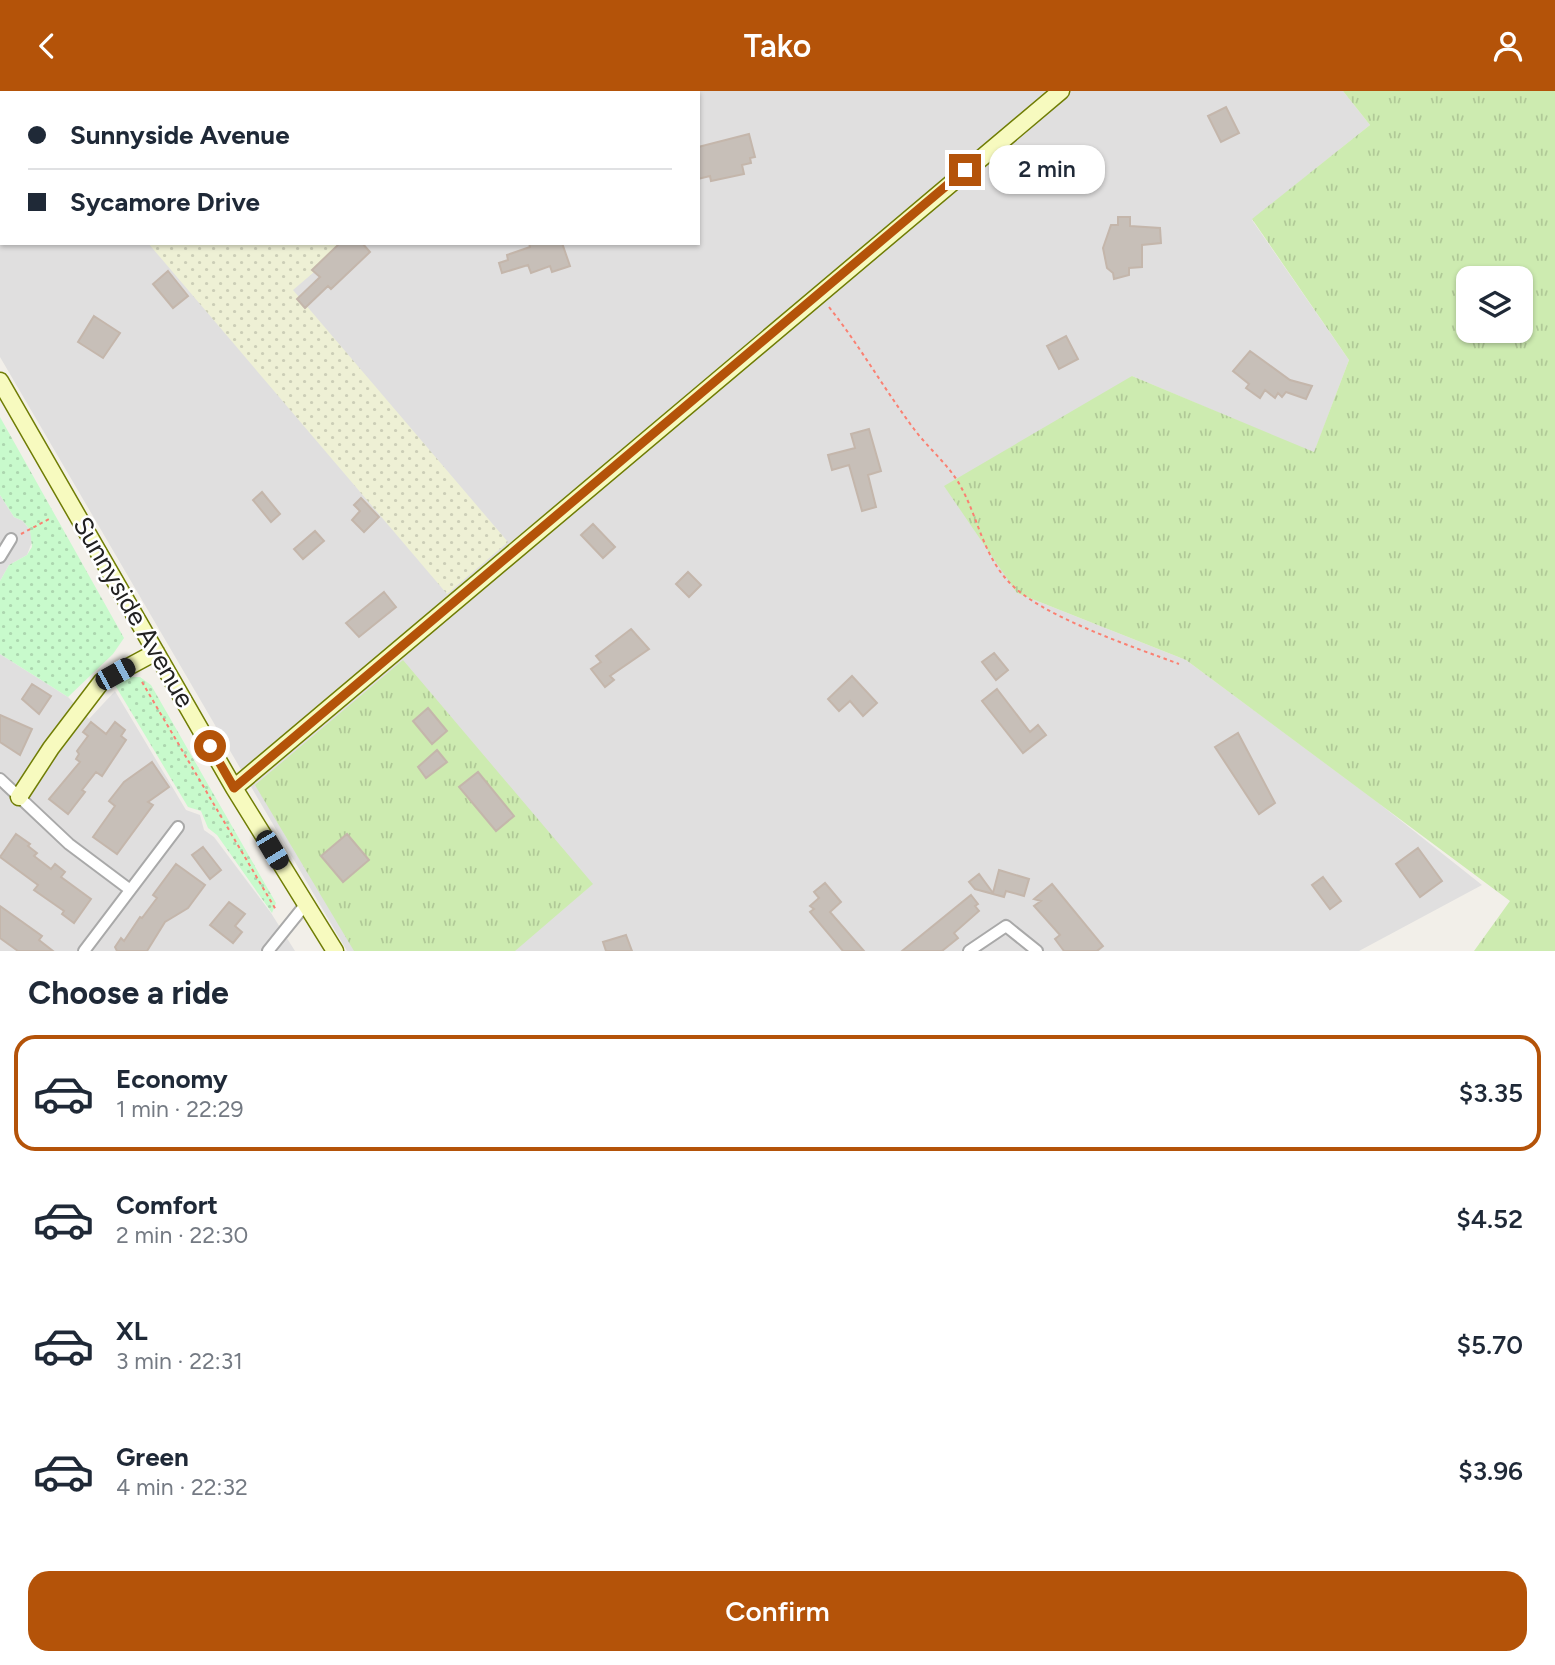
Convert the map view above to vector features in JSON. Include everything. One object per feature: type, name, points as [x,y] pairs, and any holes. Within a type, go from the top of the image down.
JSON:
[{"type":"street","points":[[234,788],[299,736],[1061,91]]},
{"type":"street","name":"Sunnyside Avenue","points":[[0,381],[234,788],[335,951]]},
{"type":"street","points":[[0,557],[11,539]]},
{"type":"street","points":[[19,797],[51,748],[102,681],[156,652]]},
{"type":"street","points":[[0,779],[69,844],[129,889]]},
{"type":"street","points":[[84,951],[178,827]]},
{"type":"street","points":[[268,951],[305,905]]},
{"type":"street","points":[[969,951],[1006,926],[1037,951]]},
{"type":"path","points":[[818,294],[858,344],[914,429],[960,485],[987,551],[1008,582],[1033,601],[1094,631],[1179,664]]},
{"type":"path","points":[[11,539],[51,518]]},
{"type":"path","points":[[142,682],[276,910]]},
{"type":"shaded area","points":[[700,91],[1343,91],[1370,125],[1252,220],[1349,360],[1314,453],[1132,376],[1017,593],[1186,660],[1376,801],[1482,885],[1359,951],[347,951],[0,357],[0,245],[700,245]]},
{"type":"shaded area","points":[[0,495],[14,517],[23,521],[30,530],[33,539],[27,555],[9,565],[0,581]]},
{"type":"shaded area","points":[[0,654],[68,697],[89,719],[115,691],[186,810],[200,815],[204,830],[214,837],[271,913],[295,951],[0,951]]},
{"type":"green space","points":[[1343,91],[1555,91],[1555,951],[1474,951],[1510,901],[1186,660],[1017,593],[944,486],[1132,376],[1314,452],[1349,360],[1252,219],[1370,125]]},
{"type":"green space","points":[[150,245],[346,245],[293,290],[508,542],[447,594]]},
{"type":"green space","points":[[0,417],[124,638],[113,654],[68,697],[0,654],[0,581],[9,565],[27,555],[32,547],[30,530],[23,521],[14,517],[0,495]]},
{"type":"green space","points":[[403,660],[593,884],[515,951],[354,951],[255,785]]},
{"type":"green space","points":[[129,677],[140,677],[151,685],[276,903],[272,913],[217,835],[208,828],[201,811],[188,807],[115,685]]},
{"type":"building","points":[[1226,107],[1239,133],[1221,142],[1208,116]]},
{"type":"building","points":[[749,134],[755,157],[750,158],[751,163],[742,165],[744,174],[711,181],[710,176],[700,178],[700,146]]},
{"type":"building","points":[[1118,217],[1130,217],[1130,226],[1160,228],[1161,243],[1142,245],[1142,267],[1129,268],[1129,275],[1114,279],[1113,273],[1107,268],[1103,248],[1111,225],[1118,225]]},
{"type":"building","points":[[338,245],[364,245],[370,252],[331,289],[328,286],[305,308],[297,299],[320,277],[312,270]]},
{"type":"building","points":[[563,245],[570,266],[552,272],[550,266],[531,273],[528,265],[502,273],[499,263],[508,260],[507,255],[530,247]]},
{"type":"building","points":[[168,271],[188,296],[173,308],[153,284]]},
{"type":"building","points":[[94,316],[120,333],[103,358],[78,342]]},
{"type":"building","points":[[1066,336],[1078,359],[1059,369],[1047,346]]},
{"type":"building","points":[[1250,351],[1290,380],[1312,386],[1306,399],[1286,392],[1282,397],[1278,393],[1275,398],[1265,390],[1260,398],[1246,388],[1249,384],[1233,371]]},
{"type":"building","points":[[869,429],[881,471],[868,475],[876,507],[862,511],[849,465],[832,470],[828,455],[855,448],[851,434]]},
{"type":"building","points":[[262,492],[280,514],[271,522],[253,500]]},
{"type":"building","points":[[361,498],[379,517],[364,532],[352,520],[360,511],[354,505]]},
{"type":"building","points":[[593,524],[615,547],[603,558],[581,535]]},
{"type":"building","points":[[315,531],[324,541],[303,559],[294,549]]},
{"type":"building","points":[[688,572],[701,585],[689,597],[676,584]]},
{"type":"building","points":[[384,592],[396,607],[359,637],[346,623]]},
{"type":"building","points":[[631,629],[649,649],[610,676],[614,680],[605,687],[591,669],[601,662],[596,656]]},
{"type":"building","points":[[994,653],[1008,670],[996,680],[982,662]]},
{"type":"building","points":[[852,676],[877,703],[863,716],[850,701],[839,711],[828,699]]},
{"type":"building","points":[[32,684],[51,696],[39,714],[22,699]]},
{"type":"building","points":[[997,689],[1030,732],[1038,725],[1046,735],[1023,753],[982,701]]},
{"type":"building","points":[[428,708],[447,731],[432,744],[413,721]]},
{"type":"building","points":[[0,715],[32,729],[20,755],[0,742]]},
{"type":"building","points":[[91,722],[106,734],[115,722],[125,730],[121,736],[126,740],[102,776],[96,772],[68,814],[49,799],[80,762],[76,759],[79,754],[77,751],[88,736],[83,732]]},
{"type":"building","points":[[1238,733],[1275,803],[1259,814],[1215,747]]},
{"type":"building","points":[[437,750],[447,762],[426,778],[418,767]]},
{"type":"building","points":[[152,762],[169,787],[148,802],[153,805],[117,854],[93,837],[115,806],[109,801],[124,782]]},
{"type":"building","points":[[478,772],[514,816],[496,831],[459,787]]},
{"type":"building","points":[[16,834],[30,844],[28,846],[37,853],[34,856],[51,869],[55,864],[65,872],[61,877],[91,899],[74,923],[62,914],[64,911],[34,890],[38,885],[0,857]]},
{"type":"building","points":[[347,834],[369,860],[343,882],[321,856]]},
{"type":"building","points":[[203,847],[221,870],[210,879],[192,855]]},
{"type":"building","points":[[1418,848],[1442,881],[1420,897],[1396,864]]},
{"type":"building","points":[[176,864],[205,885],[188,908],[165,922],[147,951],[117,951],[115,947],[121,938],[124,941],[157,898],[153,895]]},
{"type":"building","points":[[999,870],[1029,879],[1024,896],[1006,891],[1004,897],[975,889],[969,882],[979,874],[993,893]]},
{"type":"building","points":[[1323,877],[1341,901],[1330,909],[1312,885]]},
{"type":"building","points":[[825,883],[841,902],[830,912],[864,951],[843,951],[810,912],[814,909],[810,906],[819,898],[814,892]]},
{"type":"building","points":[[1052,884],[1103,946],[1097,951],[1064,951],[1055,939],[1060,935],[1034,906],[1041,901],[1034,899]]},
{"type":"building","points":[[971,895],[978,904],[975,906],[979,911],[954,933],[958,938],[942,951],[902,951]]},
{"type":"building","points":[[229,902],[245,914],[235,926],[242,932],[233,943],[210,925]]},
{"type":"building","points":[[0,906],[42,936],[39,940],[53,951],[18,951],[0,938]]},
{"type":"building","points":[[626,935],[632,951],[606,951],[603,942]]},
{"type":"route","points":[[210,746],[234,788],[299,736],[965,170]]}]
